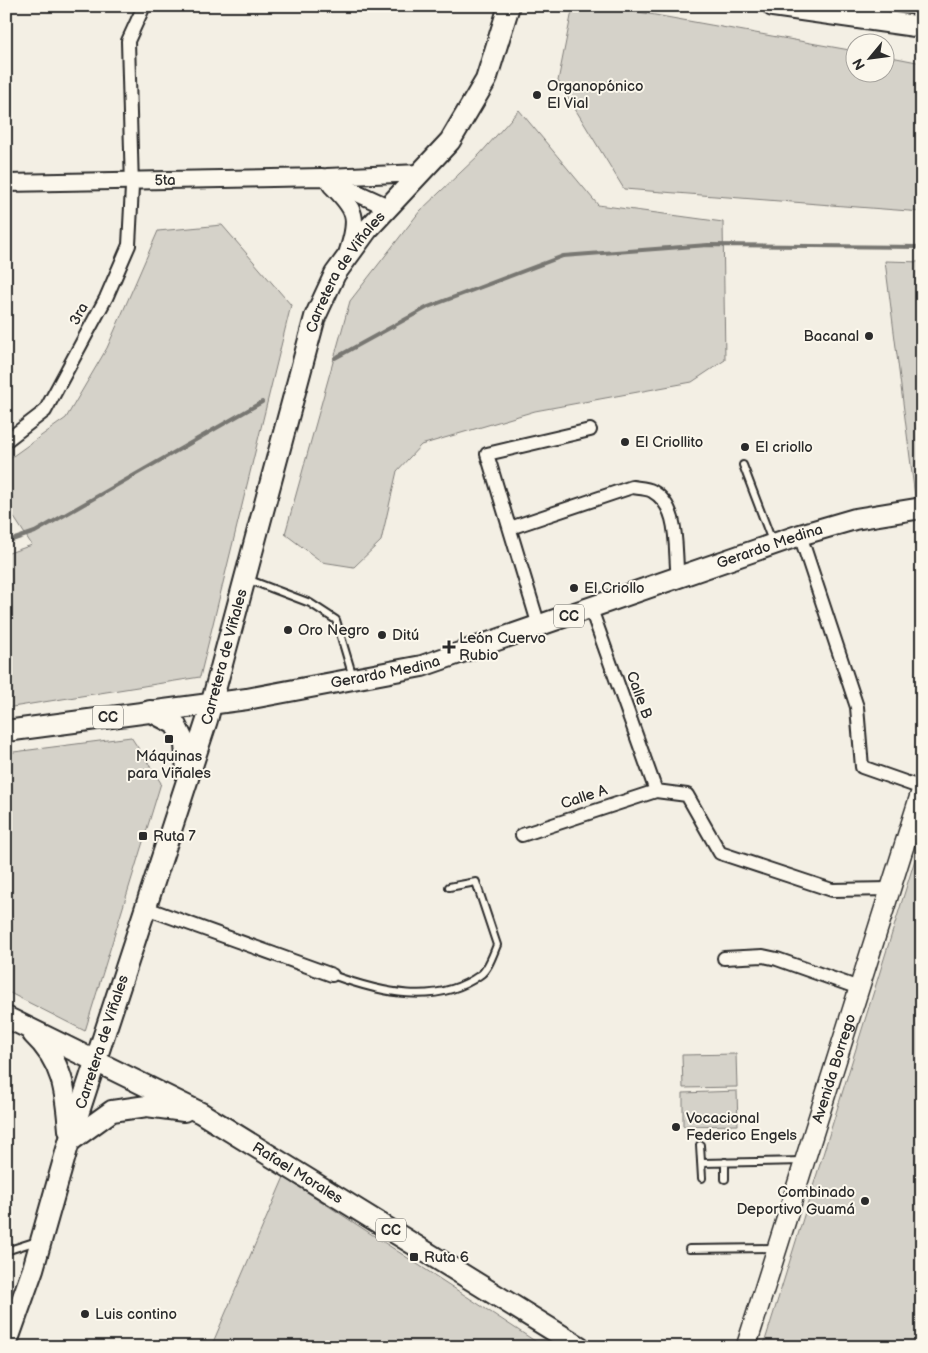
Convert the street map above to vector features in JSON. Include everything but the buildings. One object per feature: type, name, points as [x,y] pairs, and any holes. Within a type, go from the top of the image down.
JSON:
[{"type":"main road","name":"Carretera de Viñales","points":[[6,1345],[41,1240],[69,1142],[211,703],[315,317],[335,274],[367,230],[450,141],[486,80],[509,6]]},
{"type":"main road","points":[[773,6],[922,26]]},
{"type":"main road","name":"Gerardo Medina","points":[[6,731],[211,703],[354,680],[422,666],[800,535],[856,519],[922,508]]},
{"type":"main road","points":[[150,711],[175,724],[185,744],[188,778]]},
{"type":"main road","name":"Avenida Borrego","points":[[746,1347],[922,788]]},
{"type":"main road","points":[[14,1021],[49,1049],[66,1092],[69,1142]]},
{"type":"main road","name":"Rafael Morales","points":[[14,1021],[201,1113],[580,1347]]},
{"type":"main road","points":[[69,1142],[112,1111],[147,1106],[201,1113]]},
{"type":"street","name":"3ra","points":[[6,441],[45,411],[106,298],[129,245],[132,180],[128,41],[144,6]]},
{"type":"street","name":"5ta","points":[[6,182],[322,177],[420,173]]},
{"type":"street","name":"5ta","points":[[322,177],[388,208]]},
{"type":"street","points":[[322,177],[350,204],[356,227],[346,258]]},
{"type":"street","points":[[539,626],[488,454],[590,430]]},
{"type":"street","points":[[510,528],[632,486],[651,490],[666,504],[675,534],[678,578]]},
{"type":"street","points":[[800,535],[857,707],[862,767],[922,788]]},
{"type":"street","name":"Calle B","points":[[591,609],[656,791]]},
{"type":"street","points":[[656,791],[687,795],[720,853],[832,890],[890,889]]},
{"type":"street","name":"Calle A","points":[[522,834],[656,791]]},
{"type":"street","points":[[146,908],[332,975]]},
{"type":"street","points":[[724,958],[763,956],[777,959],[859,988]]},
{"type":"lane","points":[[744,466],[773,545]]},
{"type":"lane","points":[[246,578],[310,603],[336,620],[354,680]]},
{"type":"lane","points":[[332,975],[405,995],[445,992],[482,974],[497,945],[476,882],[449,887]]},
{"type":"lane","points":[[700,1145],[702,1178]]},
{"type":"lane","points":[[701,1162],[804,1161]]},
{"type":"lane","points":[[725,1162],[725,1179]]},
{"type":"lane","points":[[6,1251],[41,1240]]},
{"type":"lane","points":[[689,1249],[777,1248]]},
{"type":"shaded area","points":[[573,6],[605,6],[846,49],[846,82],[896,82],[896,58],[922,63],[922,212],[624,189],[558,81]]},
{"type":"shaded area","points":[[519,110],[598,205],[723,222],[725,360],[692,382],[535,411],[421,445],[397,471],[381,541],[354,567],[322,562],[285,534],[350,301],[420,211],[480,154]]},
{"type":"shaded area","points":[[222,225],[291,305],[200,677],[6,708],[6,554],[32,545],[6,505],[6,461],[66,418],[107,348],[158,231]]},
{"type":"shaded area","points":[[885,261],[922,262],[922,496],[915,497]]},
{"type":"shaded area","points":[[131,737],[161,783],[85,1031],[6,991],[6,753]]},
{"type":"shaded area","name":"Combinado Deportivo Guamá","points":[[922,837],[922,1347],[763,1347]]},
{"type":"shaded area","points":[[736,1054],[737,1087],[683,1088],[682,1055]]},
{"type":"shaded area","points":[[737,1091],[738,1125],[683,1126],[683,1093]]},
{"type":"shaded area","points":[[284,1177],[544,1347],[211,1347]]},
{"type":"waterway","points":[[335,358],[428,307],[563,256],[708,245],[922,247]]},
{"type":"waterway","points":[[6,542],[35,532],[262,402]]},
{"type":"place","name":"Organopónico El Vial","points":[[537,95]]},
{"type":"place","name":"Bacanal","points":[[869,336]]},
{"type":"place","name":"El Criollito","points":[[625,442]]},
{"type":"place","name":"El criollo","points":[[745,447]]},
{"type":"place","name":"El Criollo","points":[[574,588]]},
{"type":"place","name":"Oro Negro","points":[[288,630]]},
{"type":"place","name":"Ditú","points":[[382,635]]},
{"type":"place","name":"León Cuervo Rubio","points":[[449,647]]},
{"type":"place","name":"Máquinas para Viñales","points":[[169,739]]},
{"type":"place","name":"Ruta 7","points":[[143,836]]},
{"type":"place","name":"Vocacional Federico Engels","points":[[676,1127]]},
{"type":"place","name":"Combinado Deportivo Guamá","points":[[865,1201]]},
{"type":"place","name":"Ruta 6","points":[[414,1257]]},
{"type":"place","name":"Luis contino","points":[[85,1314]]}]
